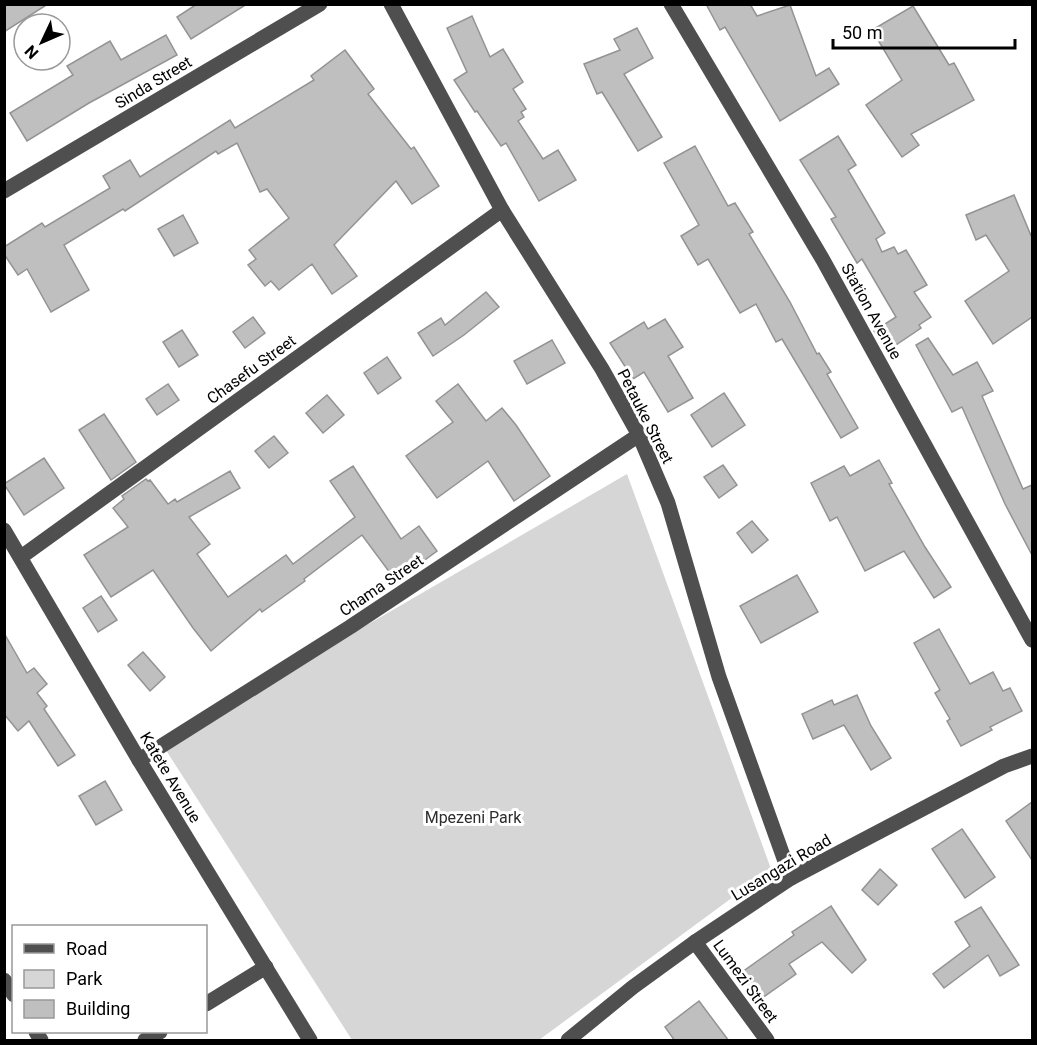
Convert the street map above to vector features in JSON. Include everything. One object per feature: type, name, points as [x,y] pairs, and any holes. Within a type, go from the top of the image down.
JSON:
[{"type":"street","name":"Sinda Street","points":[[4,191],[320,4]]},
{"type":"street","name":"Petauke Street","points":[[391,4],[502,210],[602,369],[639,435],[668,503],[719,677],[791,878]]},
{"type":"street","name":"Station Avenue","points":[[671,4],[823,260],[1032,640]]},
{"type":"street","name":"Chasefu Street","points":[[21,557],[502,210]]},
{"type":"street","name":"Chama Street","points":[[139,759],[350,627],[639,435]]},
{"type":"street","name":"Katete Avenue","points":[[4,530],[309,1041]]},
{"type":"street","name":"Lusangazi Road","points":[[568,1041],[633,987],[695,942],[791,878],[1004,766],[1032,756]]},
{"type":"street","name":"Lumezi Street","points":[[695,942],[767,1041]]},
{"type":"street","points":[[207,1003],[266,967]]},
{"type":"street","points":[[145,1041],[158,1033]]},
{"type":"green space","name":"Mpezeni Park","points":[[627,474],[771,869],[539,1040],[352,1040],[162,744]]},
{"type":"building","points":[[4,4],[48,4],[35,12],[12,12],[12,27],[4,32]]},
{"type":"building","points":[[197,4],[247,4],[191,39],[177,17]]},
{"type":"building","points":[[706,4],[750,4],[757,16],[790,5],[816,76],[829,68],[839,84],[780,121],[725,27],[720,30]]},
{"type":"building","points":[[913,6],[949,65],[954,63],[974,100],[911,134],[919,145],[902,157],[866,105],[902,80],[872,30]]},
{"type":"building","points":[[472,16],[490,57],[503,49],[523,82],[513,89],[526,109],[521,112],[524,117],[518,121],[543,159],[558,150],[576,180],[539,201],[506,143],[501,146],[454,80],[467,72],[447,28]]},
{"type":"building","points":[[637,28],[653,58],[624,74],[662,137],[638,151],[602,92],[597,94],[584,64],[620,50],[614,39]]},
{"type":"building","points":[[166,35],[177,55],[89,103],[27,141],[10,113],[73,75],[72,63],[110,41],[121,60]]},
{"type":"building","points":[[345,50],[374,89],[368,94],[411,149],[414,147],[439,186],[412,204],[396,181],[334,245],[357,276],[332,294],[312,264],[279,290],[271,281],[265,286],[248,265],[256,259],[249,250],[289,218],[267,189],[260,192],[237,143],[218,154],[216,151],[125,211],[123,209],[64,245],[89,290],[51,312],[27,269],[18,275],[4,254],[4,247],[42,223],[45,227],[110,188],[103,176],[130,160],[140,177],[230,120],[235,128],[314,80],[311,76]]},
{"type":"building","points":[[838,136],[856,165],[848,170],[885,233],[876,239],[882,252],[894,247],[898,254],[906,250],[927,285],[914,292],[931,317],[919,325],[921,328],[887,351],[874,331],[896,317],[862,259],[857,263],[831,219],[836,217],[800,160]]},
{"type":"building","points":[[695,146],[728,206],[735,203],[753,232],[749,234],[790,302],[817,354],[819,353],[831,372],[827,374],[858,428],[841,438],[782,339],[776,342],[756,304],[740,313],[708,259],[698,265],[681,236],[699,225],[664,163]]},
{"type":"building","points":[[1014,195],[1032,238],[1032,317],[993,344],[965,301],[1009,271],[986,235],[976,240],[966,215]]},
{"type":"building","points":[[183,215],[198,243],[174,256],[158,229]]},
{"type":"building","points":[[486,292],[499,307],[433,356],[418,333],[441,318],[445,325]]},
{"type":"building","points":[[253,317],[265,333],[245,348],[233,332]]},
{"type":"building","points":[[665,319],[683,347],[668,356],[693,398],[668,412],[644,372],[633,379],[610,343],[644,322],[648,329]]},
{"type":"building","points":[[182,330],[198,355],[179,367],[163,342]]},
{"type":"building","points":[[928,338],[953,375],[977,362],[993,391],[982,396],[1023,489],[1032,485],[1032,555],[1005,504],[962,407],[952,412],[916,345]]},
{"type":"building","points":[[552,340],[565,363],[527,384],[514,361]]},
{"type":"building","points":[[387,357],[401,378],[378,394],[364,373]]},
{"type":"building","points":[[168,384],[179,400],[157,415],[146,399]]},
{"type":"building","points":[[458,384],[486,421],[502,408],[550,476],[514,501],[488,461],[437,498],[406,456],[453,422],[436,401]]},
{"type":"building","points":[[724,393],[745,425],[712,447],[691,415]]},
{"type":"building","points":[[327,395],[344,415],[323,433],[306,413]]},
{"type":"building","points":[[104,414],[136,462],[111,480],[79,430]]},
{"type":"building","points":[[274,436],[288,453],[269,468],[255,451]]},
{"type":"building","points":[[44,458],[64,488],[24,515],[4,484]]},
{"type":"building","points":[[879,460],[892,483],[889,484],[951,587],[934,598],[904,551],[865,571],[837,517],[830,521],[811,483],[844,466],[850,476]]},
{"type":"building","points":[[723,465],[737,485],[719,498],[704,477]]},
{"type":"building","points":[[353,466],[401,539],[419,526],[437,551],[396,581],[362,535],[304,579],[305,581],[262,612],[260,609],[211,651],[153,570],[111,597],[84,555],[128,527],[113,508],[124,499],[122,496],[146,479],[150,480],[168,504],[175,499],[177,502],[230,471],[240,488],[189,517],[210,544],[197,554],[228,597],[286,555],[293,564],[355,517],[330,481]]},
{"type":"building","points":[[752,521],[768,540],[752,553],[737,533]]},
{"type":"building","points":[[797,575],[818,612],[761,643],[740,606]]},
{"type":"building","points":[[101,596],[117,620],[98,632],[83,608]]},
{"type":"building","points":[[939,629],[970,684],[993,672],[1003,691],[1010,688],[1022,711],[990,727],[992,730],[961,746],[947,721],[950,719],[935,693],[940,690],[914,643]]},
{"type":"building","points":[[4,633],[27,673],[34,668],[47,684],[37,693],[47,706],[44,709],[75,755],[58,766],[29,721],[18,731],[4,714]]},
{"type":"building","points":[[143,652],[165,677],[150,691],[128,665]]},
{"type":"building","points":[[857,695],[871,726],[891,758],[871,770],[844,725],[813,739],[802,714],[832,700],[834,705]]},
{"type":"building","points":[[105,781],[122,810],[96,825],[79,796]]},
{"type":"building","points":[[1032,802],[1032,860],[1006,821]]},
{"type":"building","points":[[962,829],[995,877],[965,898],[932,849]]},
{"type":"building","points":[[880,869],[897,885],[878,905],[862,890]]},
{"type":"building","points":[[831,906],[866,960],[852,973],[822,942],[789,964],[796,974],[758,1001],[738,975],[794,935],[792,932]]},
{"type":"building","points":[[981,907],[1019,965],[1000,976],[988,955],[944,988],[933,974],[970,946],[955,922]]},
{"type":"building","points":[[699,1001],[729,1041],[675,1041],[665,1027]]}]
